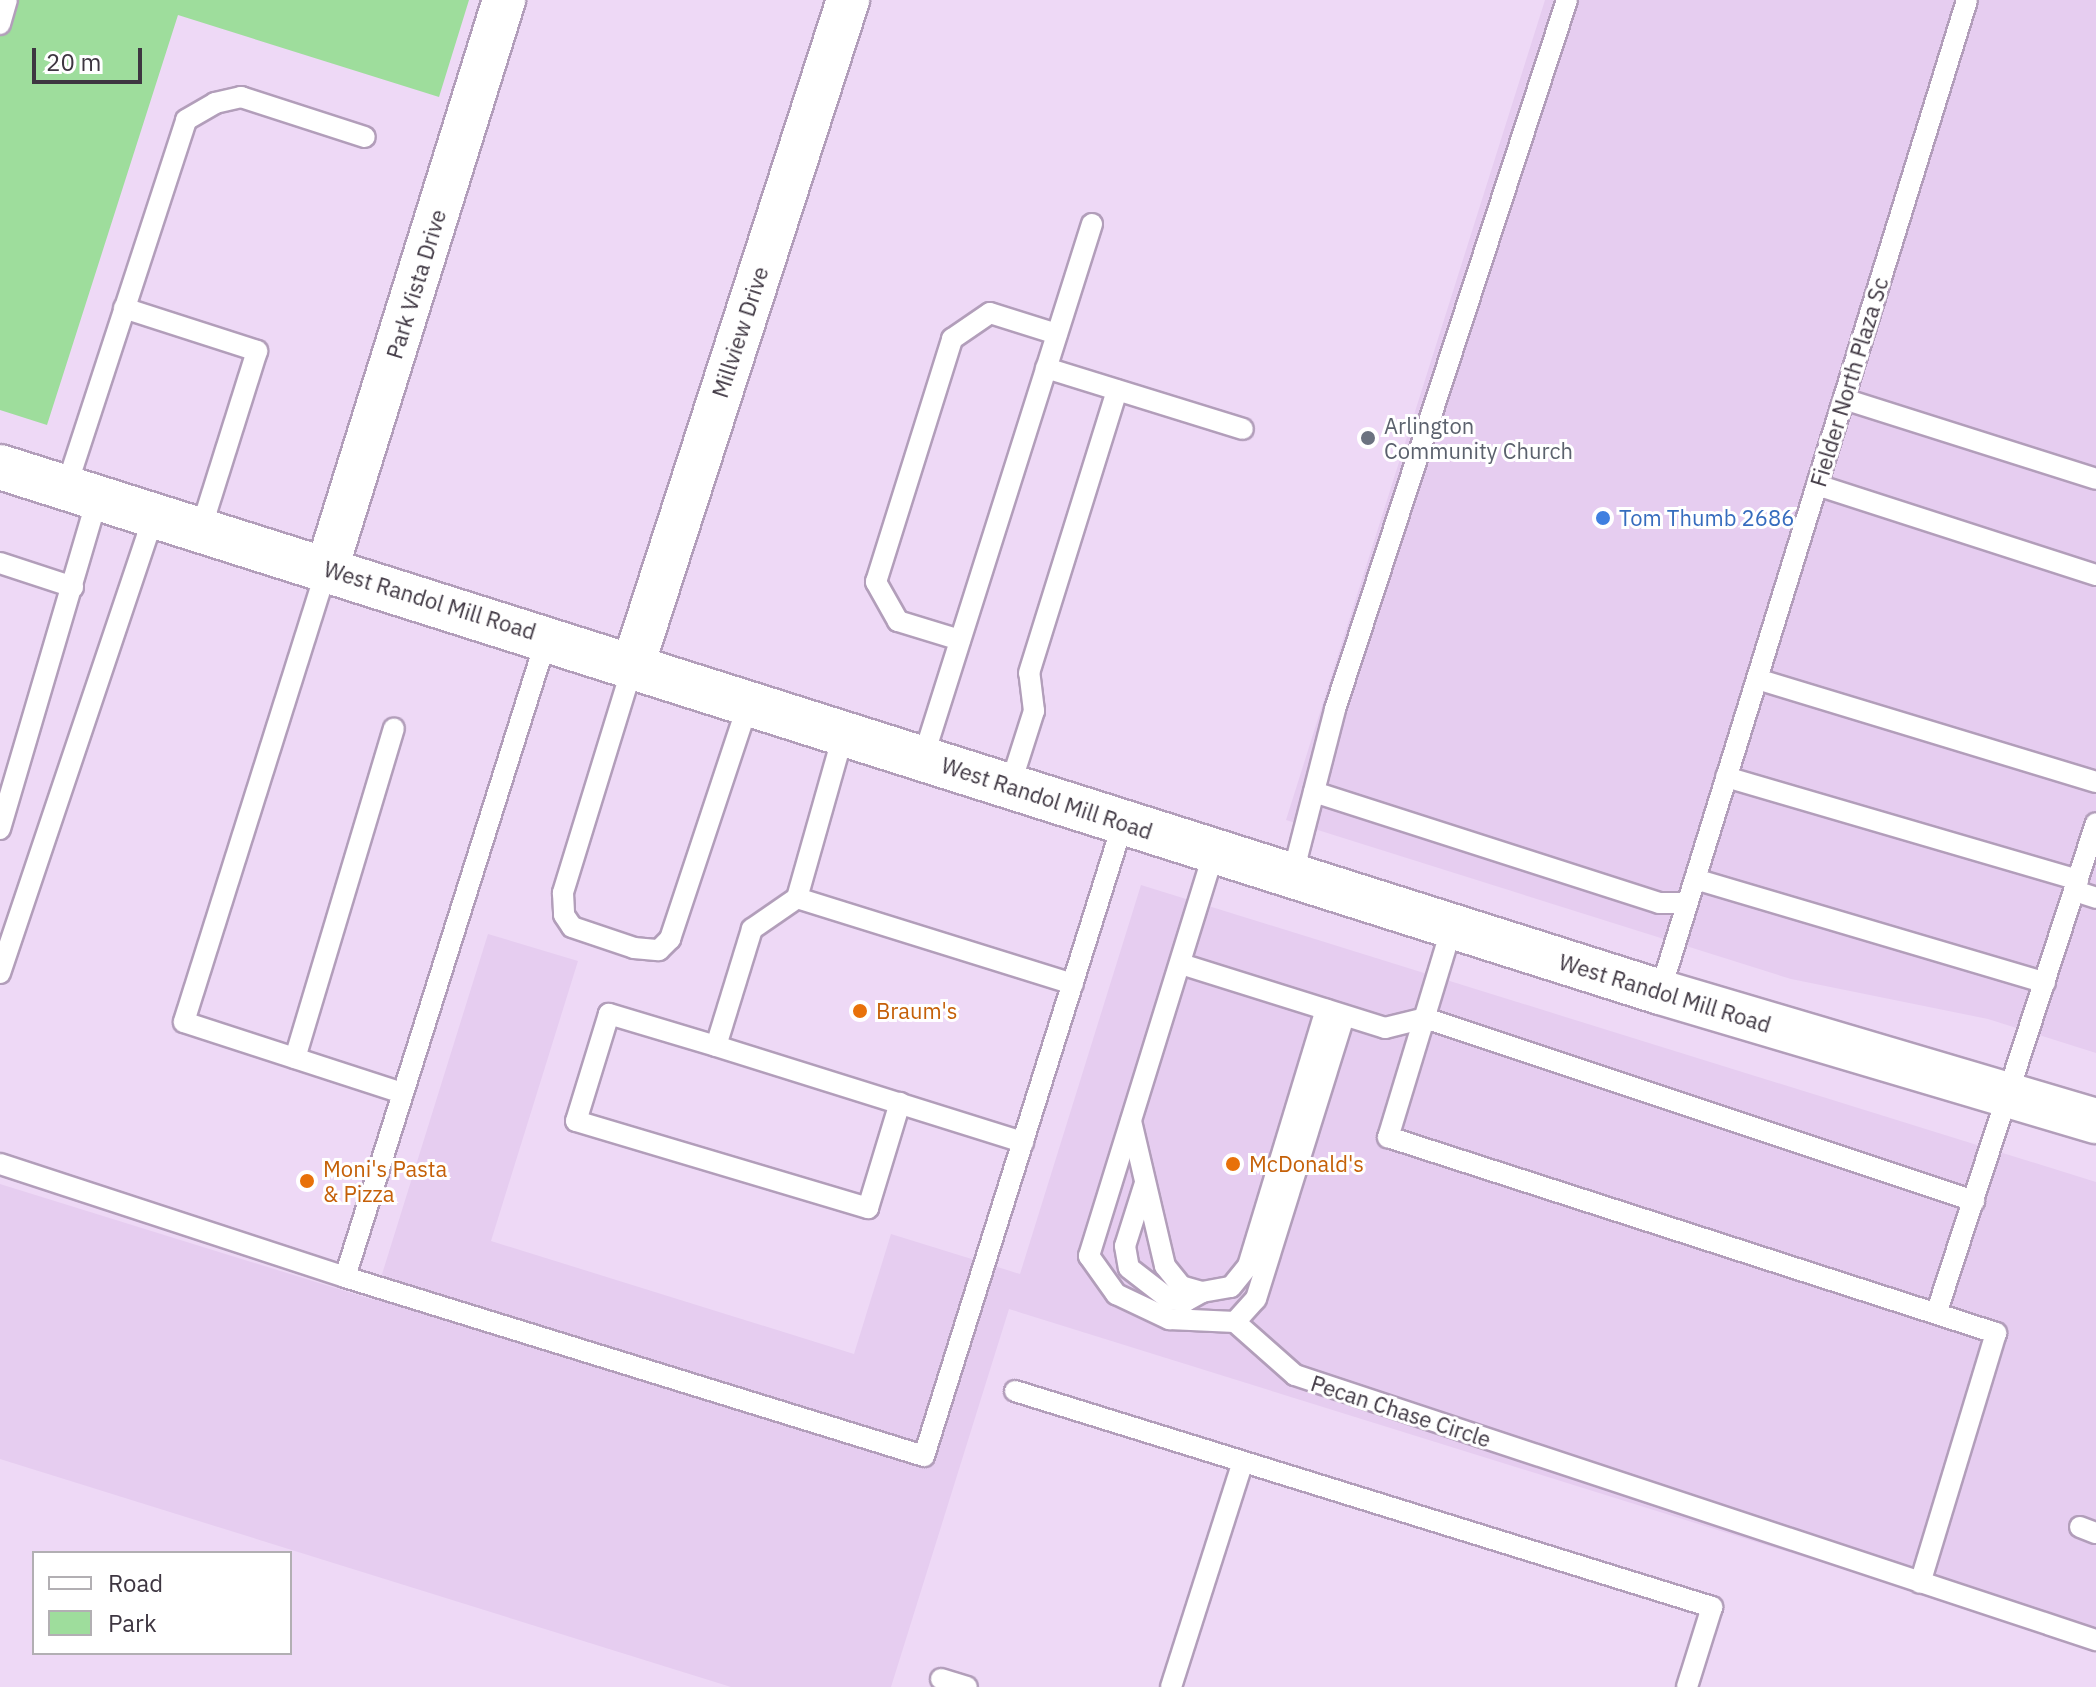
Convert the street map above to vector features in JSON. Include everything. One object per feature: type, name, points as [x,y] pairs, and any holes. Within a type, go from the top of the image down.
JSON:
[{"type":"main road","name":"West Randol Mill Road","points":[[0,467],[547,637],[1660,992],[2096,1121]]},
{"type":"street","name":"Park Vista Drive","points":[[327,568],[504,0]]},
{"type":"street","name":"Millview Drive","points":[[633,665],[848,0]]},
{"type":"lane","points":[[0,24],[7,0]]},
{"type":"lane","points":[[1292,877],[1335,709],[1567,0]]},
{"type":"lane","name":"Fielder North Plaza Sc","points":[[1660,992],[1967,0]]},
{"type":"lane","points":[[0,829],[73,587],[82,493],[124,308],[186,120],[215,103],[241,97],[365,137]]},
{"type":"lane","points":[[923,758],[1092,224]]},
{"type":"lane","points":[[124,308],[257,351],[201,529]]},
{"type":"lane","points":[[960,640],[898,621],[876,582],[952,339],[990,313],[1057,334]]},
{"type":"lane","points":[[1046,368],[1243,429]]},
{"type":"lane","points":[[1010,786],[1034,711],[1029,673],[1117,390]]},
{"type":"lane","points":[[1844,399],[2096,479]]},
{"type":"lane","points":[[1817,485],[2096,575]]},
{"type":"lane","points":[[0,973],[154,515]]},
{"type":"lane","points":[[0,563],[73,587]]},
{"type":"lane","points":[[327,568],[184,1022],[403,1093]]},
{"type":"lane","points":[[345,1277],[547,637]]},
{"type":"lane","points":[[633,665],[563,893],[564,915],[572,927],[634,948],[659,950],[670,939],[749,702]]},
{"type":"lane","points":[[1757,679],[2096,782]]},
{"type":"lane","points":[[295,1058],[394,729]]},
{"type":"lane","points":[[716,1046],[752,929],[797,898],[844,732]]},
{"type":"lane","points":[[1726,777],[2083,877],[2096,898]]},
{"type":"lane","points":[[1314,792],[1659,903],[1687,903]]},
{"type":"lane","points":[[0,1164],[345,1277],[924,1456],[1123,823]]},
{"type":"lane","points":[[1937,1311],[2083,877],[2096,823]]},
{"type":"lane","points":[[1214,852],[1089,1256],[1116,1294],[1169,1319],[1235,1322],[1256,1299],[1315,1108],[1335,1013]]},
{"type":"lane","points":[[1695,879],[2045,983]]},
{"type":"lane","points":[[797,898],[1073,984]]},
{"type":"lane","points":[[1452,927],[1388,1137],[1937,1311],[1996,1333],[1920,1583]]},
{"type":"lane","points":[[1181,964],[1385,1028],[1425,1018],[1974,1201]]},
{"type":"lane","points":[[1145,1183],[1125,1246],[1129,1268],[1169,1299],[1186,1301],[1202,1292],[1231,1287],[1248,1266],[1335,1013]]},
{"type":"lane","points":[[900,1103],[868,1208],[576,1121],[609,1014],[716,1046],[900,1103],[1023,1142]]},
{"type":"lane","points":[[1131,1121],[1165,1266],[1181,1286],[1202,1292]]},
{"type":"lane","name":"Pecan Chase Circle","points":[[1235,1322],[1295,1375],[2096,1640]]},
{"type":"lane","points":[[1015,1391],[1242,1464],[1712,1607],[1687,1687]]},
{"type":"lane","points":[[1171,1687],[1242,1464]]},
{"type":"lane","points":[[941,1679],[967,1687]]},
{"type":"shaded area","points":[[1545,0],[2096,0],[2096,1053],[1988,1019],[1791,979],[1286,820]]},
{"type":"shaded area","points":[[1141,885],[2096,1182],[2096,1648],[1009,1309],[891,1687],[731,1687],[0,1459],[0,1184],[374,1300],[488,934],[578,961],[491,1241],[854,1354],[891,1234],[1020,1274]]},
{"type":"green space","points":[[0,0],[469,0],[439,97],[178,15],[47,425],[0,410]]},
{"type":"place","name":"Arlington Community Church","points":[[1368,438]]},
{"type":"place","name":"Tom Thumb 2686","points":[[1603,518]]},
{"type":"place","name":"Braum's","points":[[860,1011]]},
{"type":"place","name":"McDonald's","points":[[1233,1164]]},
{"type":"place","name":"Moni's Pasta & Pizza","points":[[307,1181]]}]
